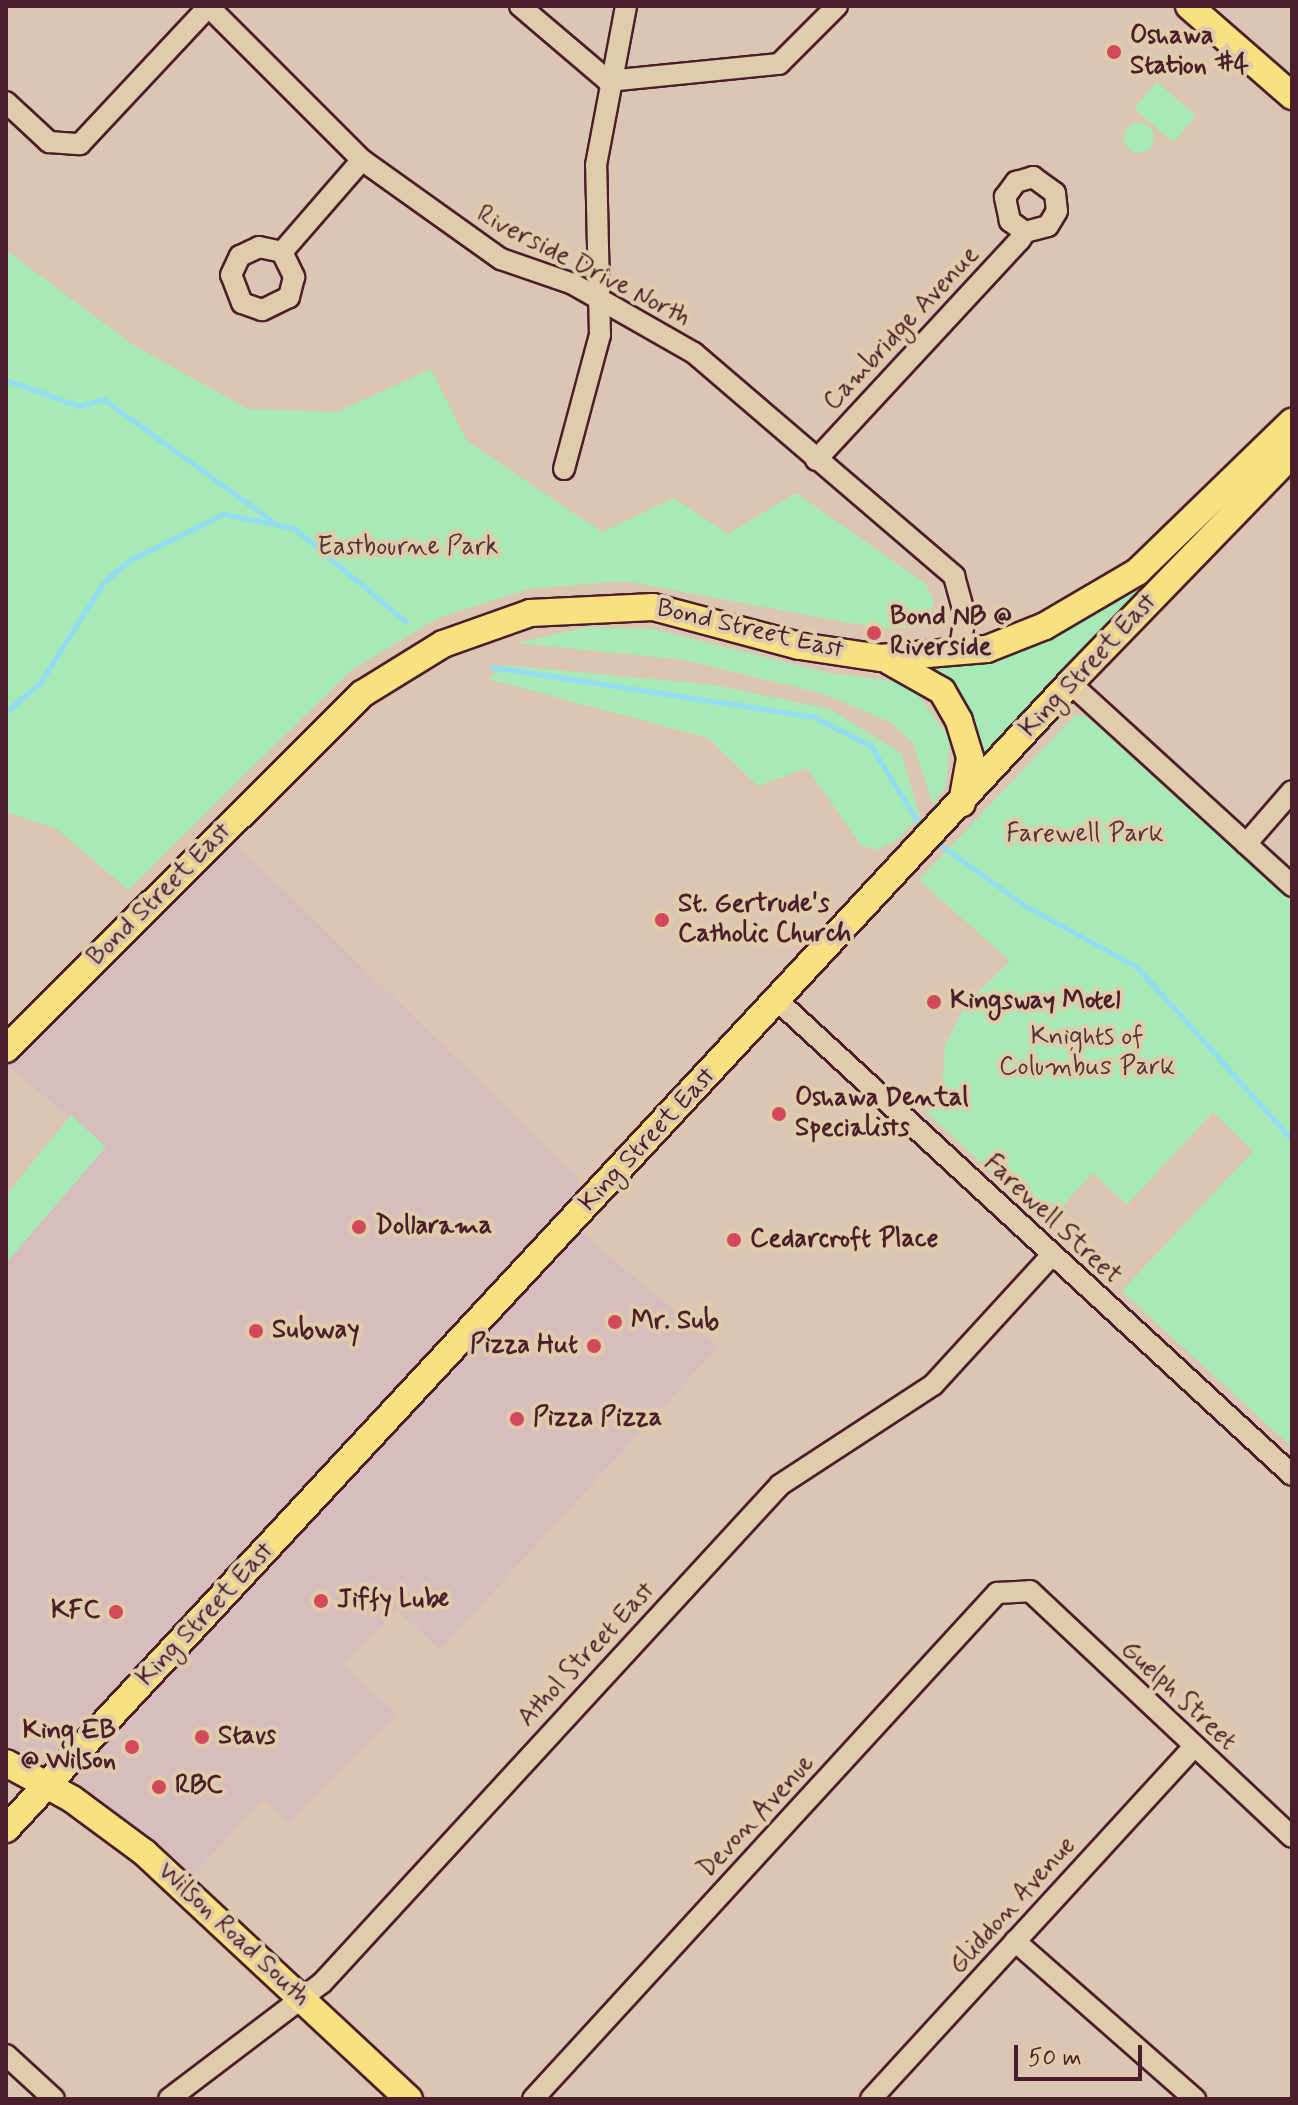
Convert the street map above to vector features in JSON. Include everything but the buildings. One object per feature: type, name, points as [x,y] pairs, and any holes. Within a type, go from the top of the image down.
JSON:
[{"type":"main road","points":[[1189,6],[1292,96]]},
{"type":"main road","name":"Bond Street East","points":[[6,1049],[362,694],[457,637],[530,613],[653,607],[800,646],[880,658],[959,654],[1045,626],[1137,572],[1292,422]]},
{"type":"main road","name":"King Street East","points":[[6,1829],[956,811],[1070,683],[1292,454]]},
{"type":"main road","points":[[880,658],[942,691],[959,721],[970,758],[956,811]]},
{"type":"main road","name":"Wilson Road South","points":[[6,1763],[48,1784],[145,1853],[409,2099]]},
{"type":"street","points":[[6,102],[49,142],[70,147],[209,6]]},
{"type":"street","name":"Riverside Drive North","points":[[209,6],[362,160],[501,259],[602,302],[694,353],[954,576],[965,616],[959,654]]},
{"type":"street","points":[[520,6],[608,81],[779,64],[837,6]]},
{"type":"street","points":[[564,469],[600,335],[602,302],[596,165],[608,81],[626,6]]},
{"type":"street","points":[[282,252],[362,160]]},
{"type":"street","name":"Cambridge Avenue","points":[[816,460],[1025,232]]},
{"type":"street","points":[[1070,683],[1292,886]]},
{"type":"street","points":[[1246,844],[1292,791]]},
{"type":"street","name":"Farewell Street","points":[[778,1001],[1292,1475]]},
{"type":"street","name":"Athol Street East","points":[[169,2099],[302,1999],[780,1485],[933,1385],[1051,1256]]},
{"type":"street","name":"Guelph Street","points":[[1030,1591],[1292,1837]]},
{"type":"street","name":"Devon Avenue","points":[[533,2099],[997,1593],[1030,1591]]},
{"type":"street","name":"Gliddon Avenue","points":[[871,2099],[1193,1747]]},
{"type":"street","points":[[1015,1941],[1195,2099]]},
{"type":"street","points":[[6,2055],[54,2099]]},
{"type":"shaded area","points":[[230,838],[578,1177],[577,1229],[718,1347],[440,1650],[397,1610],[342,1664],[396,1714],[289,1824],[262,1799],[192,1877],[6,1755],[6,1207],[76,1123],[7,1065]]},
{"type":"green space","points":[[1157,82],[1196,116],[1173,143],[1134,108]]},
{"type":"green space","points":[[1139,123],[1150,127],[1154,138],[1150,149],[1139,153],[1128,149],[1124,138],[1128,127]]},
{"type":"green space","name":"Eastbourne Park","points":[[6,250],[133,345],[248,409],[337,412],[431,369],[467,441],[602,532],[674,498],[728,534],[796,493],[926,584],[934,603],[923,627],[882,629],[625,581],[528,589],[438,618],[351,670],[128,890],[57,829],[6,812]]},
{"type":"green space","points":[[1158,566],[1163,570],[982,756],[951,683],[926,669],[1033,644],[1073,626]]},
{"type":"green space","points":[[588,627],[653,629],[829,673],[910,683],[950,739],[946,785],[933,805],[913,743],[892,723],[824,694],[686,660],[516,643]]},
{"type":"green space","points":[[503,665],[715,685],[830,709],[901,753],[920,816],[897,840],[876,850],[861,845],[807,768],[758,786],[708,738],[488,679]]},
{"type":"green space","points":[[1075,715],[1087,717],[1292,902],[1292,1447],[1122,1291],[1253,1151],[1213,1112],[1127,1205],[1093,1173],[1047,1223],[926,1112],[942,1094],[945,1045],[966,1004],[1010,961],[919,880]]},
{"type":"green space","points":[[71,1115],[106,1147],[6,1263],[6,1195]]},
{"type":"waterway","points":[[6,380],[79,406],[103,399],[271,520]]},
{"type":"waterway","points":[[6,712],[40,683],[103,583],[128,561],[223,514],[294,528],[406,622]]},
{"type":"waterway","points":[[492,667],[814,717],[871,746],[922,829]]},
{"type":"waterway","points":[[935,841],[1024,905],[1137,967],[1292,1140]]},
{"type":"place","name":"Oshawa Station #4","points":[[1114,52]]},
{"type":"place","name":"Bond NB @ Riverside","points":[[874,633]]},
{"type":"place","name":"St. Gertrude's Catholic Church","points":[[662,920]]},
{"type":"place","name":"Kingsway Motel","points":[[934,1002]]},
{"type":"place","name":"Oshawa Dental Specialists","points":[[779,1114]]},
{"type":"place","name":"Dollarama","points":[[359,1227]]},
{"type":"place","name":"Cedarcroft Place","points":[[734,1240]]},
{"type":"place","name":"Mr. Sub","points":[[615,1322]]},
{"type":"place","name":"Subway","points":[[256,1331]]},
{"type":"place","name":"Pizza Hut","points":[[594,1346]]},
{"type":"place","name":"Pizza Pizza","points":[[517,1419]]},
{"type":"place","name":"Jiffy Lube","points":[[321,1601]]},
{"type":"place","name":"KFC","points":[[116,1612]]},
{"type":"place","name":"Stavs","points":[[202,1737]]},
{"type":"place","name":"King EB @ Wilson","points":[[132,1747]]},
{"type":"place","name":"RBC","points":[[159,1787]]},
{"type":"park label","name":"Farewell Park","points":[[1085,835]]},
{"type":"park label","name":"Knights of Columbus Park","points":[[1087,1053]]}]
